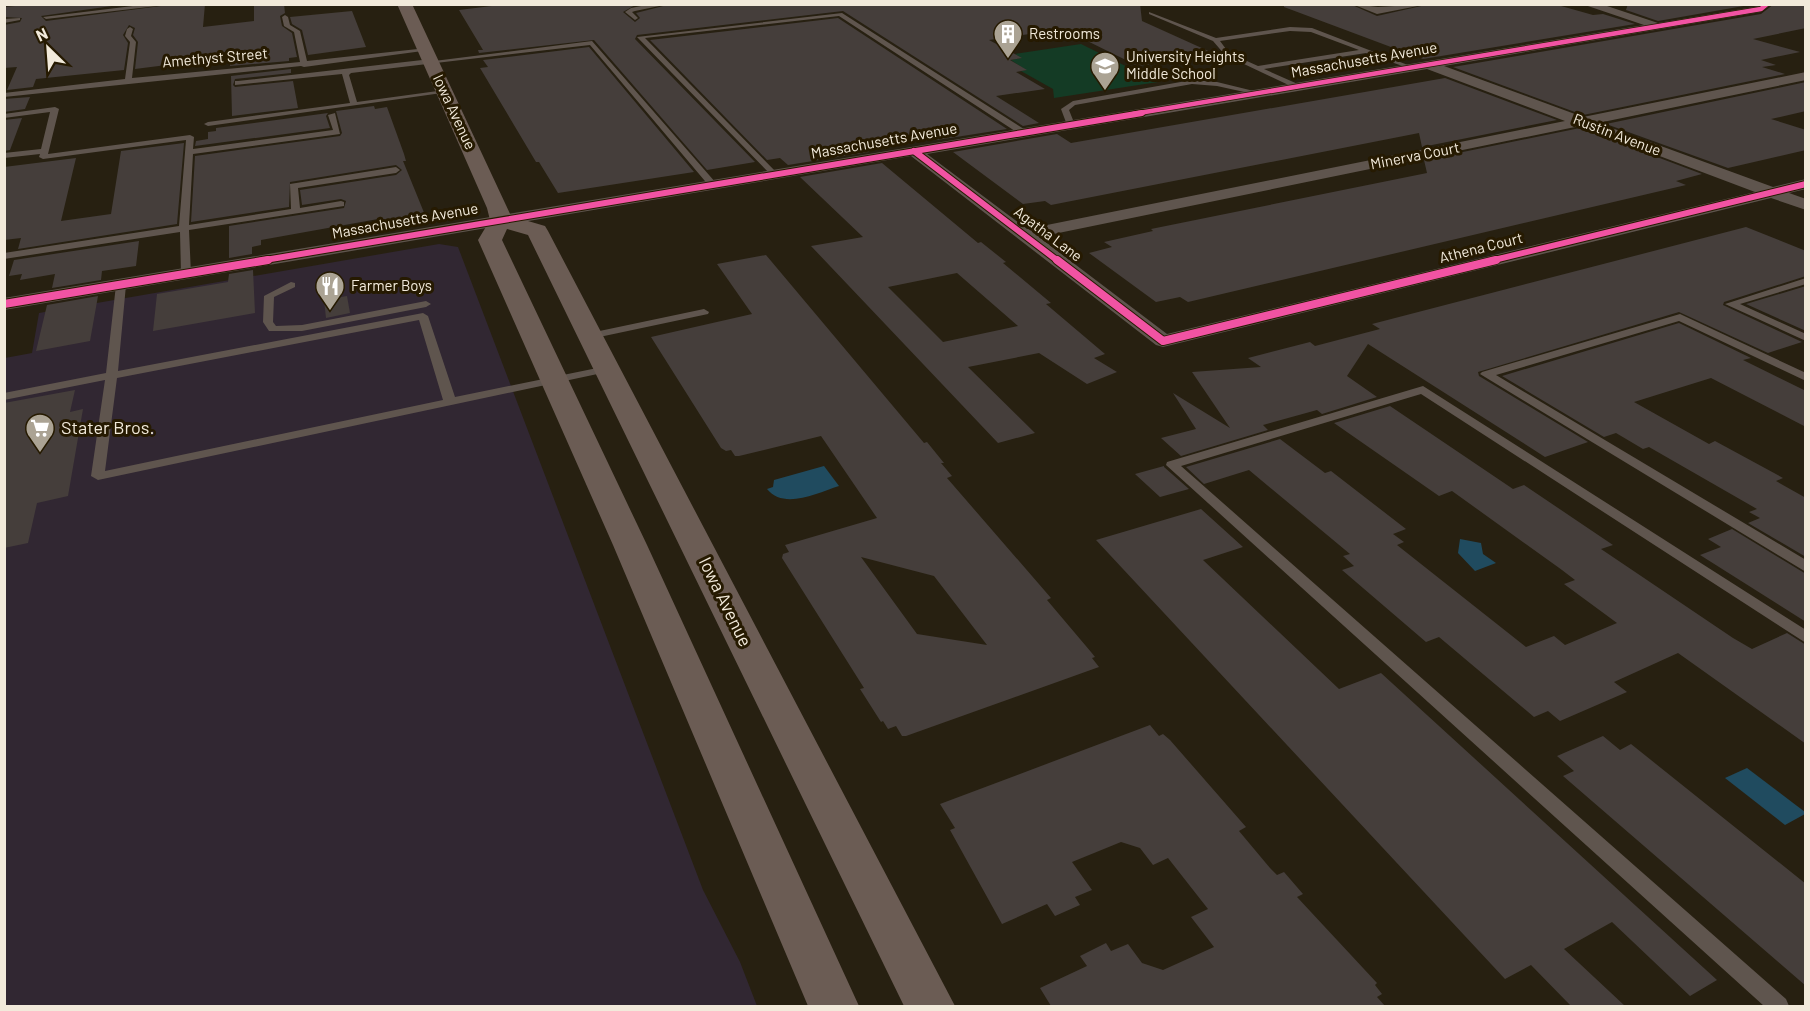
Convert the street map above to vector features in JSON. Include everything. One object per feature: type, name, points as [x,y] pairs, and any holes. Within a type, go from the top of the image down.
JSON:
[{"type":"main road","name":"Iowa Avenue","points":[[404,4],[501,220],[537,231],[930,1006]]},
{"type":"main road","points":[[501,220],[490,240],[833,1006]]},
{"type":"street","points":[[1357,4],[1377,11],[1423,4]]},
{"type":"street","points":[[1587,4],[1659,26]]},
{"type":"street","name":"Massachusetts Avenue","points":[[4,304],[1761,9],[1767,4]]},
{"type":"street","name":"Rustin Avenue","points":[[1428,64],[1806,205]]},
{"type":"street","name":"Minerva Court","points":[[1024,235],[1806,76]]},
{"type":"street","name":"Agatha Lane","points":[[915,151],[1163,341]]},
{"type":"street","name":"Athena Court","points":[[1163,341],[1806,184]]},
{"type":"lane","points":[[45,17],[171,4]]},
{"type":"lane","points":[[635,18],[628,12],[633,9],[666,4]]},
{"type":"lane","points":[[1151,13],[1215,40],[1227,54],[1297,87]]},
{"type":"lane","points":[[774,175],[640,37],[840,14],[1024,133]]},
{"type":"lane","points":[[285,17],[287,26],[297,31],[304,65]]},
{"type":"lane","points":[[4,21],[18,20]]},
{"type":"lane","points":[[1215,40],[1300,28],[1312,30],[1410,67]]},
{"type":"lane","points":[[128,79],[133,42],[129,36],[130,29]]},
{"type":"lane","points":[[238,83],[349,71],[430,58],[592,43],[713,185]]},
{"type":"lane","points":[[1258,68],[1367,51]]},
{"type":"lane","name":"Amethyst Street","points":[[4,95],[128,79],[430,58]]},
{"type":"lane","points":[[349,71],[345,74],[354,104]]},
{"type":"lane","points":[[1071,124],[1065,109],[1073,103],[1192,82],[1217,84],[1258,93]]},
{"type":"lane","points":[[208,124],[445,92]]},
{"type":"lane","points":[[4,116],[55,109],[43,157],[190,137],[185,229],[186,274]]},
{"type":"lane","points":[[188,152],[337,132],[332,115]]},
{"type":"lane","points":[[4,156],[44,151]]},
{"type":"lane","points":[[296,211],[293,186],[396,170]]},
{"type":"lane","points":[[4,256],[341,204]]},
{"type":"lane","points":[[1806,281],[1730,304],[1806,338]]},
{"type":"lane","points":[[120,285],[113,350],[114,376],[98,476],[607,369]]},
{"type":"lane","points":[[291,285],[269,296],[268,322],[273,329],[302,328],[426,304]]},
{"type":"lane","points":[[590,336],[704,312]]},
{"type":"lane","points":[[4,397],[226,352],[423,316],[450,402]]},
{"type":"lane","points":[[1806,378],[1680,317],[1486,374],[1806,567]]},
{"type":"lane","points":[[1779,1006],[1172,465],[1423,390],[1806,638]]},
{"type":"shaded area","points":[[439,244],[458,247],[703,890],[740,962],[757,1006],[5,1006],[5,358],[32,353],[39,313]]},
{"type":"green space","points":[[1081,44],[1158,82],[1054,98],[1053,89],[1021,71],[1026,70],[1011,60],[1021,58],[1015,54]]},
{"type":"water","points":[[824,466],[839,486],[811,496],[791,499],[774,495],[767,489],[773,487],[774,480]]},
{"type":"water","points":[[1460,539],[1481,543],[1483,554],[1496,563],[1475,571],[1458,553]]},
{"type":"water","points":[[1747,768],[1805,814],[1785,825],[1725,778]]},
{"type":"building","points":[[36,4],[126,4],[41,16],[46,21],[176,4],[205,4],[203,27],[254,21],[254,4],[284,4],[285,13],[280,16],[282,26],[292,33],[297,57],[289,58],[289,61],[230,66],[230,57],[135,69],[138,42],[133,35],[135,28],[129,25],[123,35],[128,43],[124,70],[36,79],[33,87],[7,90],[17,67],[4,68],[4,25],[20,22],[22,18],[4,17],[4,7]]},
{"type":"building","points":[[508,4],[637,4],[623,12],[635,22],[640,18],[636,13],[671,4],[1140,4],[1142,21],[1215,54],[1138,66],[1063,29],[989,40],[1022,58],[1010,60],[1027,70],[1016,72],[1045,89],[996,96],[1039,123],[1023,126],[843,11],[637,35],[635,39],[755,162],[707,170],[594,40],[479,53],[478,50],[483,50],[459,10]]},
{"type":"building","points":[[1284,4],[1350,4],[1377,16],[1430,4],[1554,4],[1593,15],[1603,14],[1635,24],[1423,59],[1284,7]]},
{"type":"building","points":[[1628,4],[1755,4],[1658,21],[1626,10]]},
{"type":"building","points":[[1774,4],[1806,4],[1806,28],[1753,39],[1800,52],[1761,60],[1776,65],[1762,67],[1785,74],[1583,115],[1453,67],[1761,14]]},
{"type":"building","points":[[352,11],[366,47],[308,55],[302,30],[292,24],[290,17]]},
{"type":"building","points":[[838,18],[1007,129],[937,140],[927,133],[859,144],[869,152],[788,165],[780,158],[767,160],[650,40]]},
{"type":"building","points":[[589,47],[694,172],[558,193],[539,162],[536,162],[480,68],[488,67],[483,60]]},
{"type":"building","points":[[291,69],[291,73],[235,79],[233,85],[235,87],[293,81],[298,108],[232,116],[231,76]]},
{"type":"building","points":[[1445,78],[1557,120],[1422,147],[1419,133],[1051,205],[1045,201],[1023,204],[953,152],[1057,134],[1071,143]]},
{"type":"building","points":[[1806,82],[1806,111],[1771,119],[1806,130],[1806,150],[1728,168],[1606,124]]},
{"type":"building","points":[[30,97],[25,109],[4,112],[4,99]]},
{"type":"building","points":[[374,106],[375,109],[387,107],[406,161],[403,161],[425,215],[384,222],[378,219],[261,240],[261,245],[252,247],[252,254],[229,258],[229,226],[344,208],[346,201],[341,199],[302,205],[300,190],[396,175],[402,170],[396,165],[290,182],[289,207],[191,222],[195,156],[340,136],[342,133],[336,111]]},
{"type":"building","points":[[328,113],[326,116],[330,128],[195,146],[196,141],[208,139],[208,132],[216,131],[216,128]]},
{"type":"building","points":[[22,118],[10,150],[4,151],[4,120]]},
{"type":"building","points":[[1580,128],[1702,174],[1676,181],[1686,185],[1188,302],[1180,297],[1156,302],[1089,253],[1112,247],[1104,242],[1153,231],[1151,229],[1427,173],[1424,160]]},
{"type":"building","points":[[184,143],[177,224],[18,249],[21,238],[4,240],[4,167],[76,158],[61,221],[111,214],[121,151]]},
{"type":"building","points":[[882,163],[978,243],[981,242],[1006,262],[1003,263],[1051,303],[1046,304],[1105,354],[1094,358],[1117,372],[1087,384],[1039,353],[968,367],[1035,433],[998,443],[811,246],[863,237],[800,177]],"holes":[[[957,273],[1018,326],[943,342],[888,287]]]},
{"type":"building","points":[[1746,227],[1806,251],[1806,276],[1724,302],[1723,305],[1802,342],[1768,353],[1679,312],[1478,372],[1479,376],[1588,442],[1545,457],[1368,344],[1347,376],[1377,397],[1322,414],[1317,410],[1263,425],[1268,430],[1181,456],[1161,438],[1196,429],[1173,393],[1230,428],[1192,372],[1261,367],[1248,358],[1310,342],[1315,346],[1380,329],[1372,324]]},
{"type":"building","points":[[139,241],[136,266],[102,271],[101,280],[52,288],[55,274],[20,280],[22,274],[9,276],[14,260]]},
{"type":"building","points":[[766,255],[924,443],[927,442],[944,463],[941,463],[952,476],[947,478],[1051,598],[1047,600],[1095,657],[1092,658],[1099,667],[906,736],[902,736],[896,726],[888,729],[883,721],[881,722],[860,689],[864,688],[782,558],[783,554],[789,552],[785,545],[877,518],[821,436],[739,456],[735,456],[731,450],[726,451],[721,448],[651,337],[752,314],[717,264]],"holes":[[[861,557],[934,576],[987,645],[917,634]]]},
{"type":"building","points":[[253,270],[255,313],[153,331],[157,294],[228,282],[229,274]]},
{"type":"building","points":[[1806,286],[1806,331],[1746,304]]},
{"type":"building","points":[[98,296],[90,341],[36,351],[47,305]]},
{"type":"building","points":[[347,296],[350,313],[326,318],[324,300]]},
{"type":"building","points":[[1679,323],[1751,358],[1743,360],[1806,391],[1806,427],[1711,378],[1634,402],[1709,444],[1715,441],[1783,478],[1776,481],[1806,498],[1806,557],[1748,523],[1760,518],[1749,512],[1757,509],[1649,447],[1643,449],[1616,433],[1604,437],[1502,376]]},
{"type":"building","name":"Stater Bros.","points":[[75,390],[70,412],[83,409],[68,496],[37,503],[28,543],[4,548],[4,403]]},
{"type":"building","points":[[1390,406],[1513,489],[1524,485],[1613,545],[1601,549],[1752,649],[1787,633],[1806,645],[1806,744],[1678,653],[1614,682],[1627,692],[1560,721],[1548,711],[1534,717],[1439,637],[1426,642],[1342,570],[1354,566],[1343,556],[1350,554],[1249,470],[1204,484],[1186,467],[1280,439],[1325,473],[1331,471],[1406,529],[1393,534],[1404,542],[1397,545],[1526,647],[1554,636],[1565,645],[1617,623],[1564,584],[1575,580],[1452,491],[1439,496],[1334,423]]},
{"type":"building","points":[[1164,466],[1189,489],[1160,497],[1135,474]]},
{"type":"building","points":[[1201,509],[1243,547],[1203,560],[1339,689],[1381,673],[1717,980],[1690,996],[1612,922],[1564,949],[1625,1006],[1571,1006],[1531,965],[1505,979],[1096,540]]},
{"type":"building","points":[[1732,529],[1806,574],[1806,622],[1700,555],[1721,547],[1708,539]]},
{"type":"building","points":[[1150,725],[1159,736],[1163,734],[1170,740],[1246,827],[1239,831],[1270,868],[1277,875],[1284,872],[1303,894],[1297,897],[1377,983],[1375,985],[1382,994],[1377,997],[1385,1006],[1051,1006],[1040,988],[1087,966],[1080,956],[1106,943],[1111,951],[1128,944],[1142,963],[1163,970],[1214,947],[1191,917],[1208,909],[1168,858],[1153,865],[1140,848],[1121,842],[1072,862],[1092,890],[1075,897],[1080,905],[1055,916],[1047,904],[1002,924],[950,830],[955,828],[940,804]]},
{"type":"building","points":[[1603,736],[1620,750],[1631,744],[1806,884],[1806,986],[1563,776],[1574,771],[1557,756]]},
{"type":"cycle path","points":[[4,304],[1761,9],[1767,4]]},
{"type":"cycle path","points":[[914,151],[1163,341],[1806,184]]},
{"type":"place","name":"Restrooms","points":[[1008,60]]},
{"type":"place","name":"University Heights Middle School","points":[[1105,92]]},
{"type":"place","name":"Farmer Boys","points":[[330,312]]},
{"type":"place","name":"Stater Bros.","points":[[40,454]]}]
